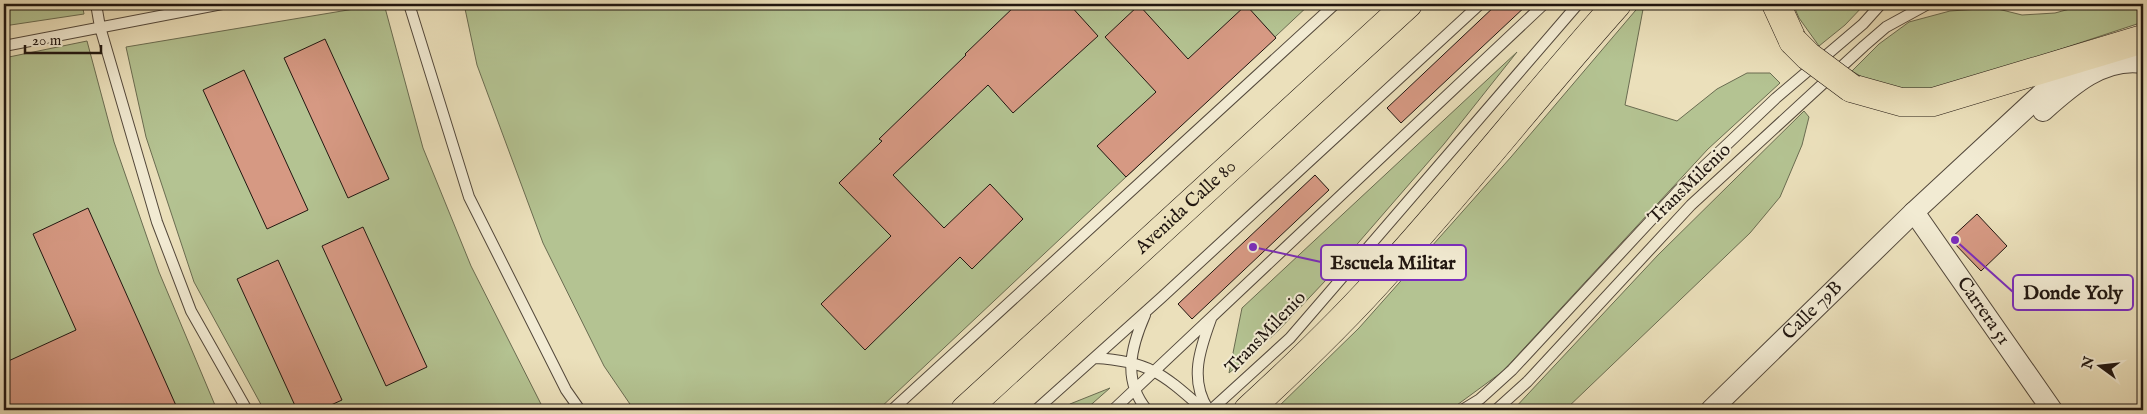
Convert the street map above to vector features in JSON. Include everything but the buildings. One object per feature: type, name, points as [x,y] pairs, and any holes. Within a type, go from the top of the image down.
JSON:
[{"type":"highway","name":"Avenida Calle 80","points":[[965,410],[1408,4]]},
{"type":"highway","points":[[1248,410],[1298,348],[1390,269],[1568,59],[1618,4]]},
{"type":"highway","points":[[1776,4],[1793,41],[1808,56],[1851,88],[1901,102],[1933,102],[2143,39]]},
{"type":"street","name":"Calle 79B","points":[[1713,410],[1914,212],[2081,57]]},
{"type":"street","name":"Calle 79B","points":[[1914,212],[1961,186],[2068,88],[2108,66],[2125,61],[2143,63]]},
{"type":"street","name":"Carrera 51","points":[[1914,212],[2052,410]]},
{"type":"lane","points":[[96,4],[100,27],[157,222],[191,312],[247,410]]},
{"type":"lane","points":[[4,46],[222,4]]},
{"type":"lane","points":[[409,4],[469,197],[566,390],[580,410]]},
{"type":"lane","points":[[892,410],[1335,4]]},
{"type":"lane","points":[[1036,410],[1146,312],[1480,4]]},
{"type":"lane","name":"TransMilenio","points":[[1113,410],[1544,4]]},
{"type":"lane","name":"TransMilenio","points":[[1212,316],[1203,341],[1197,372],[1197,381],[1203,401],[1210,410],[1298,348],[1578,4]]},
{"type":"lane","name":"TransMilenio","points":[[1462,410],[1480,399],[1512,370],[1679,190],[1776,98],[1863,24],[1881,4]]},
{"type":"lane","name":"TransMilenio","points":[[1496,410],[1527,382],[1691,205],[1886,27],[1928,4]]},
{"type":"lane","points":[[1146,312],[1135,338],[1131,362],[1135,390],[1147,410]]},
{"type":"lane","points":[[1095,358],[1143,365],[1176,386],[1204,410]]},
{"type":"green space","points":[[4,4],[82,4],[84,14],[4,26]]},
{"type":"green space","points":[[384,4],[423,148],[471,266],[544,410],[264,410],[194,282],[146,137],[126,47]]},
{"type":"green space","points":[[464,4],[1310,4],[878,410],[634,410],[604,366],[543,243],[477,65]]},
{"type":"green space","points":[[1641,4],[1644,4],[1625,105],[1677,121],[1717,89],[1747,73],[1770,73],[1780,83],[1708,149],[1502,372],[1457,405],[1447,410],[1275,410],[1359,328],[1511,157]]},
{"type":"green space","points":[[1793,4],[1865,4],[1845,25],[1819,46],[1799,18]]},
{"type":"green space","points":[[2088,4],[2143,4],[2143,22],[1943,88],[1911,93],[1877,86],[1852,71],[1879,44],[1909,22],[1950,11],[1994,8],[2022,15],[2055,13]]},
{"type":"green space","points":[[87,41],[114,142],[159,272],[217,410],[4,410],[4,58]]},
{"type":"green space","points":[[1517,52],[1444,144],[1326,280],[1276,333],[1229,373],[1242,308]]},
{"type":"green space","points":[[1804,111],[1809,117],[1802,145],[1780,197],[1750,233],[1565,410],[1513,410],[1658,255]]},
{"type":"green space","points":[[1110,388],[1085,410],[1063,410],[1070,404]]},
{"type":"place","name":"Donde Yoly","points":[[1955,240]]},
{"type":"place","name":"Escuela Militar","points":[[1253,247]]}]
